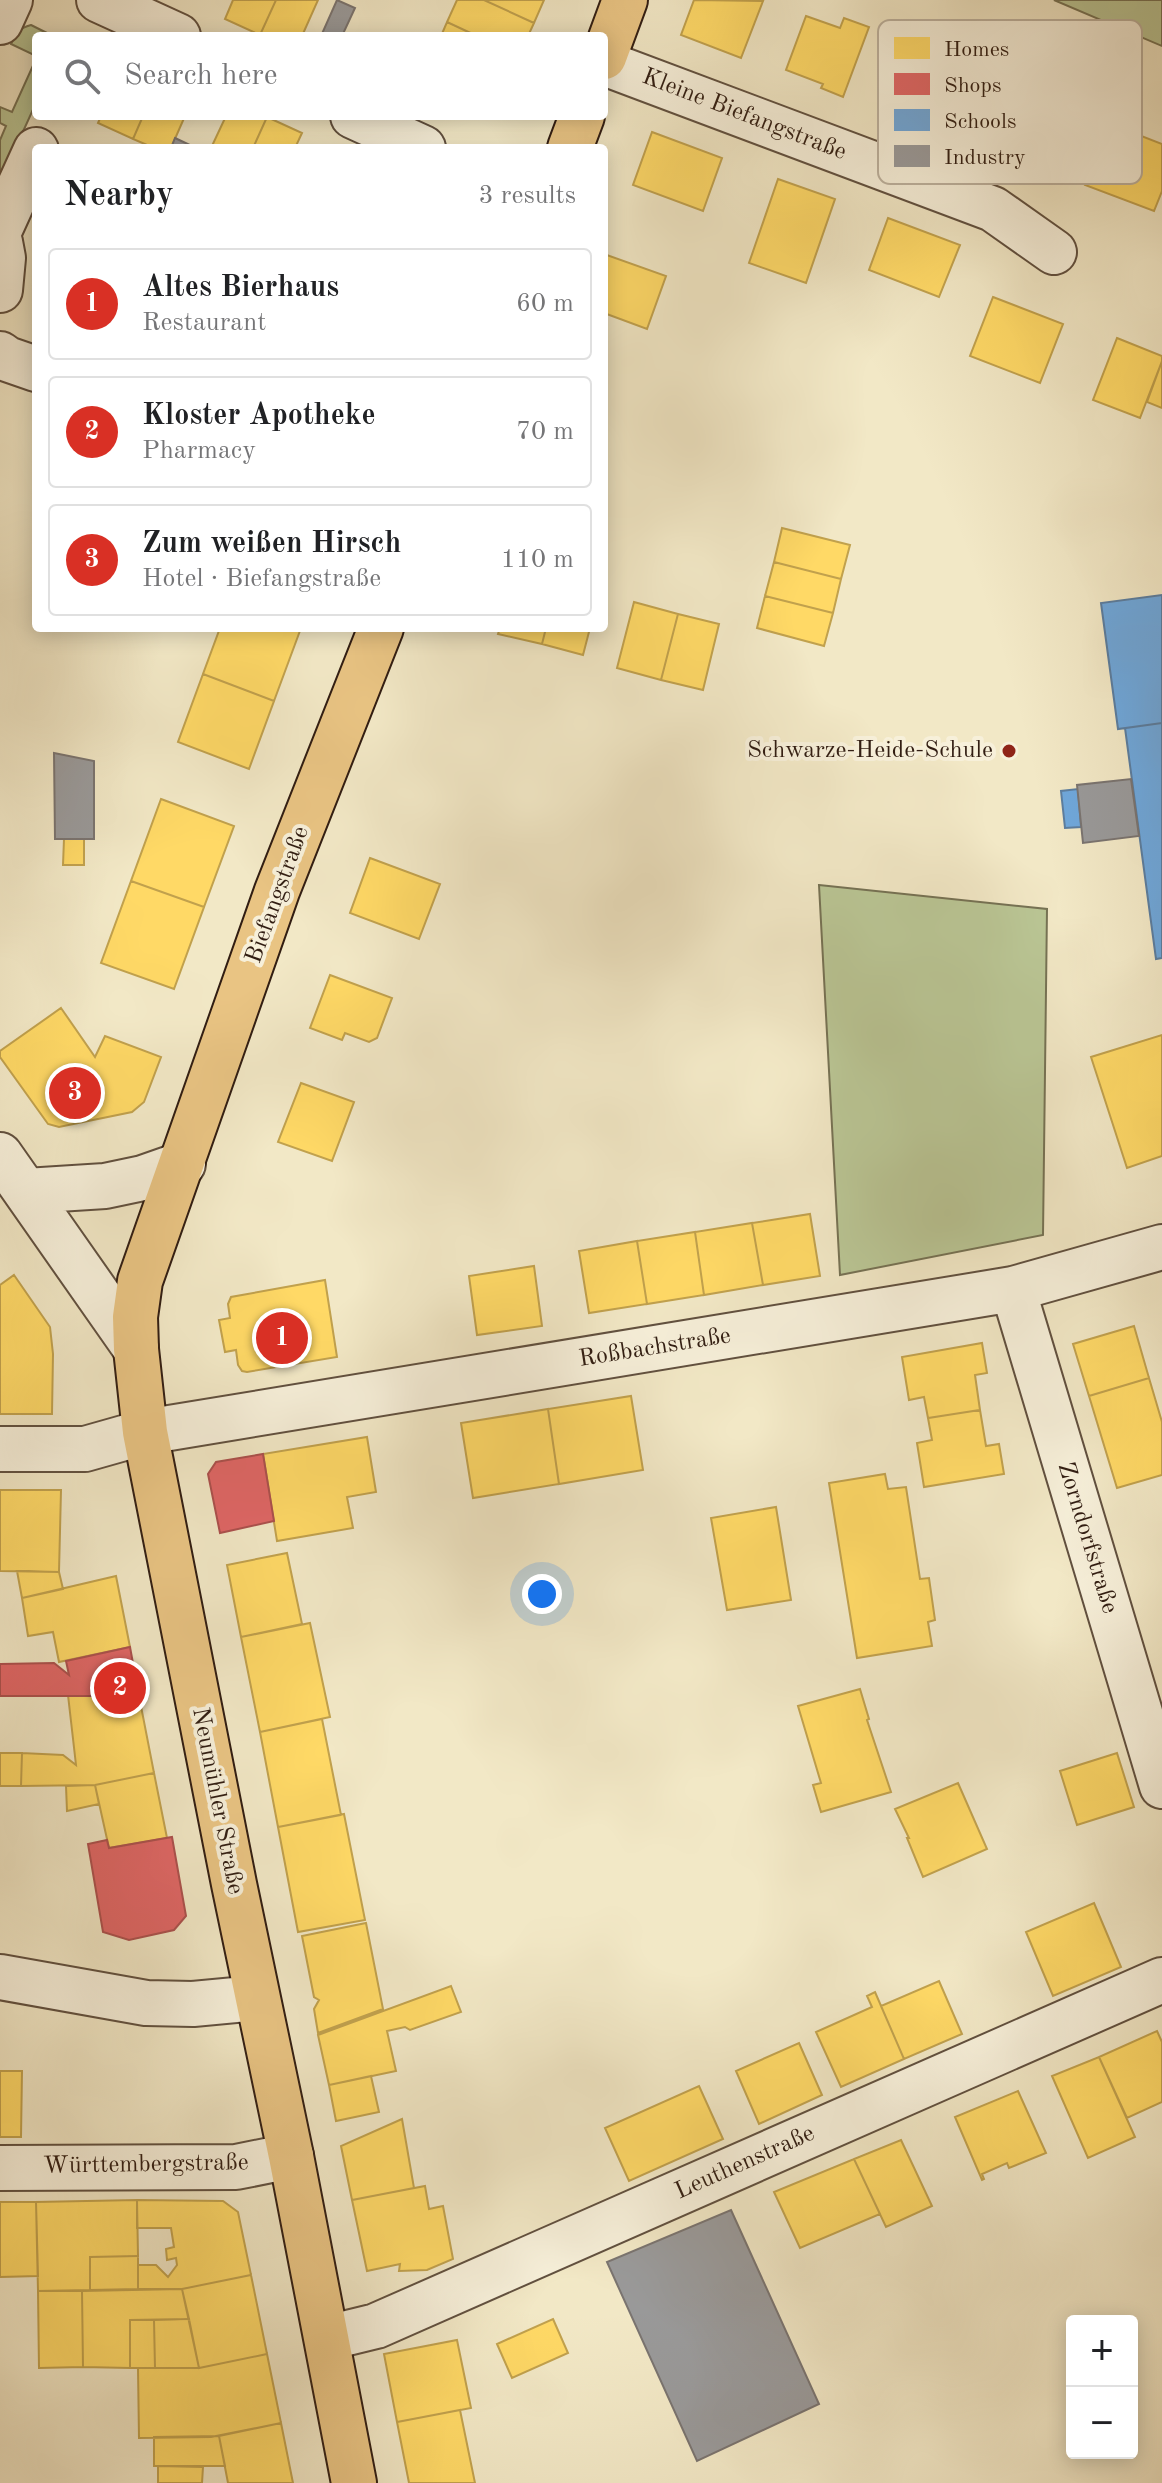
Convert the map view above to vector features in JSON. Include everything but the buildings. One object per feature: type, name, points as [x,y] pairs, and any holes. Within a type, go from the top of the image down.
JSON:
[{"type":"main road","points":[[608,46],[625,0]]},
{"type":"main road","points":[[572,144],[580,120]]},
{"type":"main road","name":"Biefangstraße","points":[[136,1349],[135,1317],[140,1281],[277,891],[379,632]]},
{"type":"main road","name":"Neumühler Straße","points":[[136,1349],[145,1432],[354,2483]]},
{"type":"street","points":[[0,22],[10,0]]},
{"type":"street","points":[[97,13],[164,32]]},
{"type":"street","name":"Kleine Biefangstraße","points":[[608,65],[878,166]]},
{"type":"street","points":[[38,144],[49,120]]},
{"type":"street","points":[[362,120],[414,144]]},
{"type":"street","points":[[0,229],[32,158]]},
{"type":"street","name":"Kleine Biefangstraße","points":[[926,184],[993,209],[1054,252]]},
{"type":"street","points":[[0,242],[3,258],[0,290]]},
{"type":"street","points":[[0,354],[32,368]]},
{"type":"street","name":"Neumühler Straße","points":[[0,1155],[136,1349]]},
{"type":"street","points":[[26,1191],[105,1186],[143,1178],[183,1164]]},
{"type":"street","name":"Roßbachstraße","points":[[0,1449],[85,1449],[145,1432],[1013,1289],[1162,1247]]},
{"type":"street","name":"Zorndorfstraße","points":[[1013,1289],[1162,1786]]},
{"type":"street","points":[[0,1977],[146,2003],[193,2004],[257,1998]]},
{"type":"street","name":"Leuthenstraße","points":[[327,2338],[376,2326],[1162,1980]]},
{"type":"street","name":"Württembergstraße","points":[[0,2168],[236,2167],[291,2156]]},
{"type":"green space","points":[[1054,0],[1162,0],[1162,46],[1142,37],[1142,20],[1101,20]]},
{"type":"green space","points":[[31,25],[45,32],[32,32],[32,54],[11,44],[24,28]]},
{"type":"green space","points":[[32,68],[32,112],[0,182],[0,140],[6,126],[0,123],[0,107],[12,112]]},
{"type":"green space","points":[[819,885],[1047,909],[1043,1235],[840,1275]]},
{"type":"place","name":"Schwarze-Heide-Schule","points":[[1009,751]]},
{"type":"place","name":"Zum weißen Hirsch","points":[[75,1093]]},
{"type":"place","name":"Altes Bierhaus","points":[[282,1338]]},
{"type":"place","name":"Kloster Apotheke","points":[[120,1688]]}]
